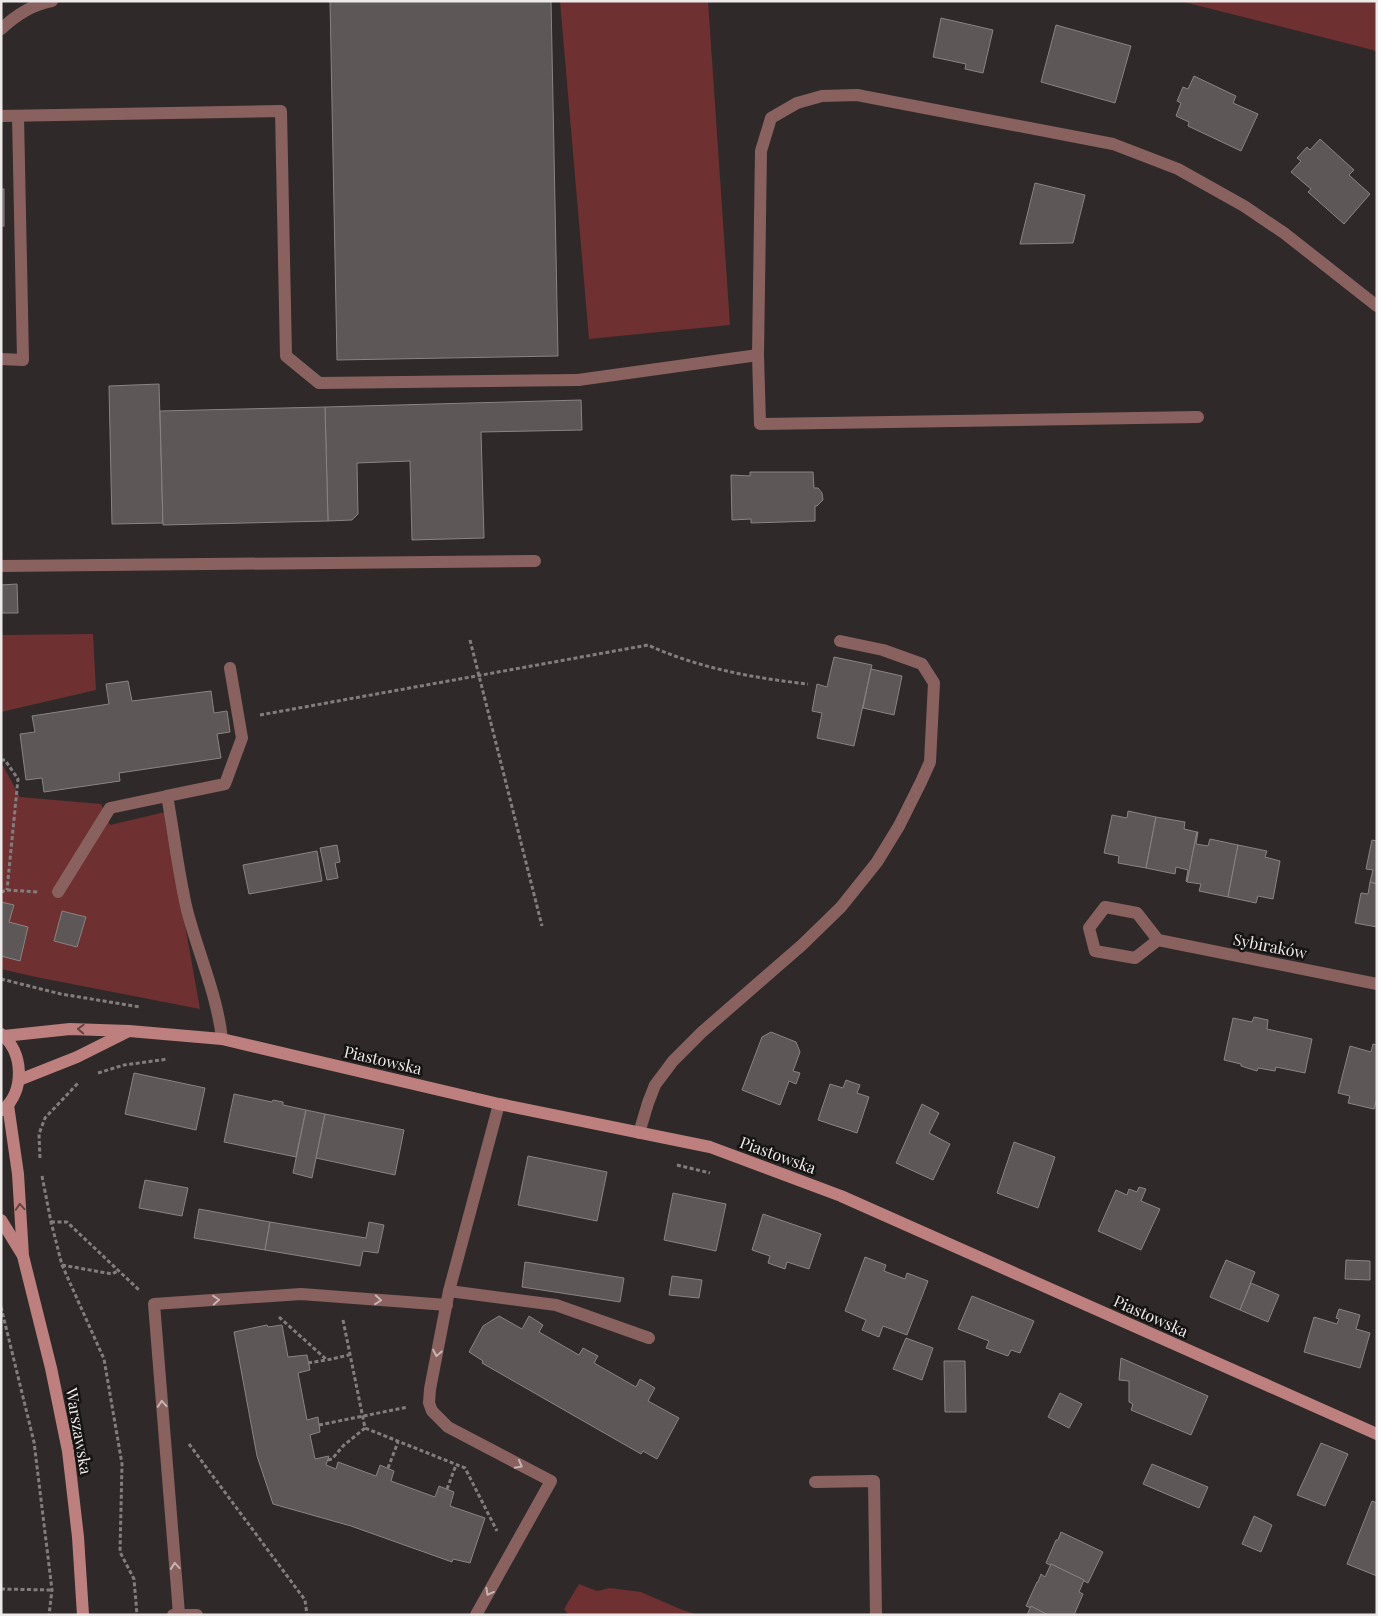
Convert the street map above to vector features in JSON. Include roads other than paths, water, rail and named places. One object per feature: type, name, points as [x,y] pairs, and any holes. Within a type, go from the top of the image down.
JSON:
[{"type":"street","points":[[1,29],[25,11],[52,1]]},
{"type":"street","points":[[1198,417],[760,424],[758,355],[761,151],[771,118],[797,103],[822,96],[857,95],[1113,144],[1178,169],[1244,206],[1284,233],[1377,306]]},
{"type":"street","points":[[1,116],[281,111],[286,356],[319,383],[578,380],[758,355]]},
{"type":"street","points":[[1,359],[23,360],[18,116]]},
{"type":"street","points":[[1,566],[535,561]]},
{"type":"street","points":[[640,1133],[655,1086],[673,1061],[702,1032],[802,945],[841,907],[877,862],[899,826],[930,762],[934,683],[922,664],[883,650],[840,641]]},
{"type":"street","points":[[58,892],[110,808],[225,784],[242,738],[230,668]]},
{"type":"street","points":[[167,796],[187,910],[210,984],[220,1022],[222,1040]]},
{"type":"street","points":[[1105,907],[1137,913],[1158,940],[1136,958],[1095,951],[1089,928],[1105,907]]},
{"type":"street","name":"Sybiraków","points":[[1158,940],[1377,984]]},
{"type":"street","name":"Piastowska","points":[[3,1035],[70,1029],[129,1031],[222,1040],[499,1104],[710,1148],[841,1196],[1377,1434]]},
{"type":"street","points":[[19,1080],[77,1057],[129,1031]]},
{"type":"street","points":[[3,1035],[13,1049],[19,1064],[19,1080],[15,1094],[5,1108]]},
{"type":"street","points":[[476,1615],[551,1482],[448,1427],[432,1411],[429,1403],[449,1291],[499,1104]]},
{"type":"street","name":"Warszawska","points":[[5,1108],[18,1174],[23,1256],[51,1368],[68,1451],[78,1537],[83,1615]]},
{"type":"street","name":"Warszawska","points":[[1,1220],[23,1256]]},
{"type":"street","points":[[449,1291],[556,1305],[649,1338]]},
{"type":"street","points":[[179,1614],[154,1304],[301,1294],[447,1305]]},
{"type":"street","points":[[815,1482],[874,1481],[876,1615]]},
{"type":"street","points":[[173,1615],[197,1615]]}]
